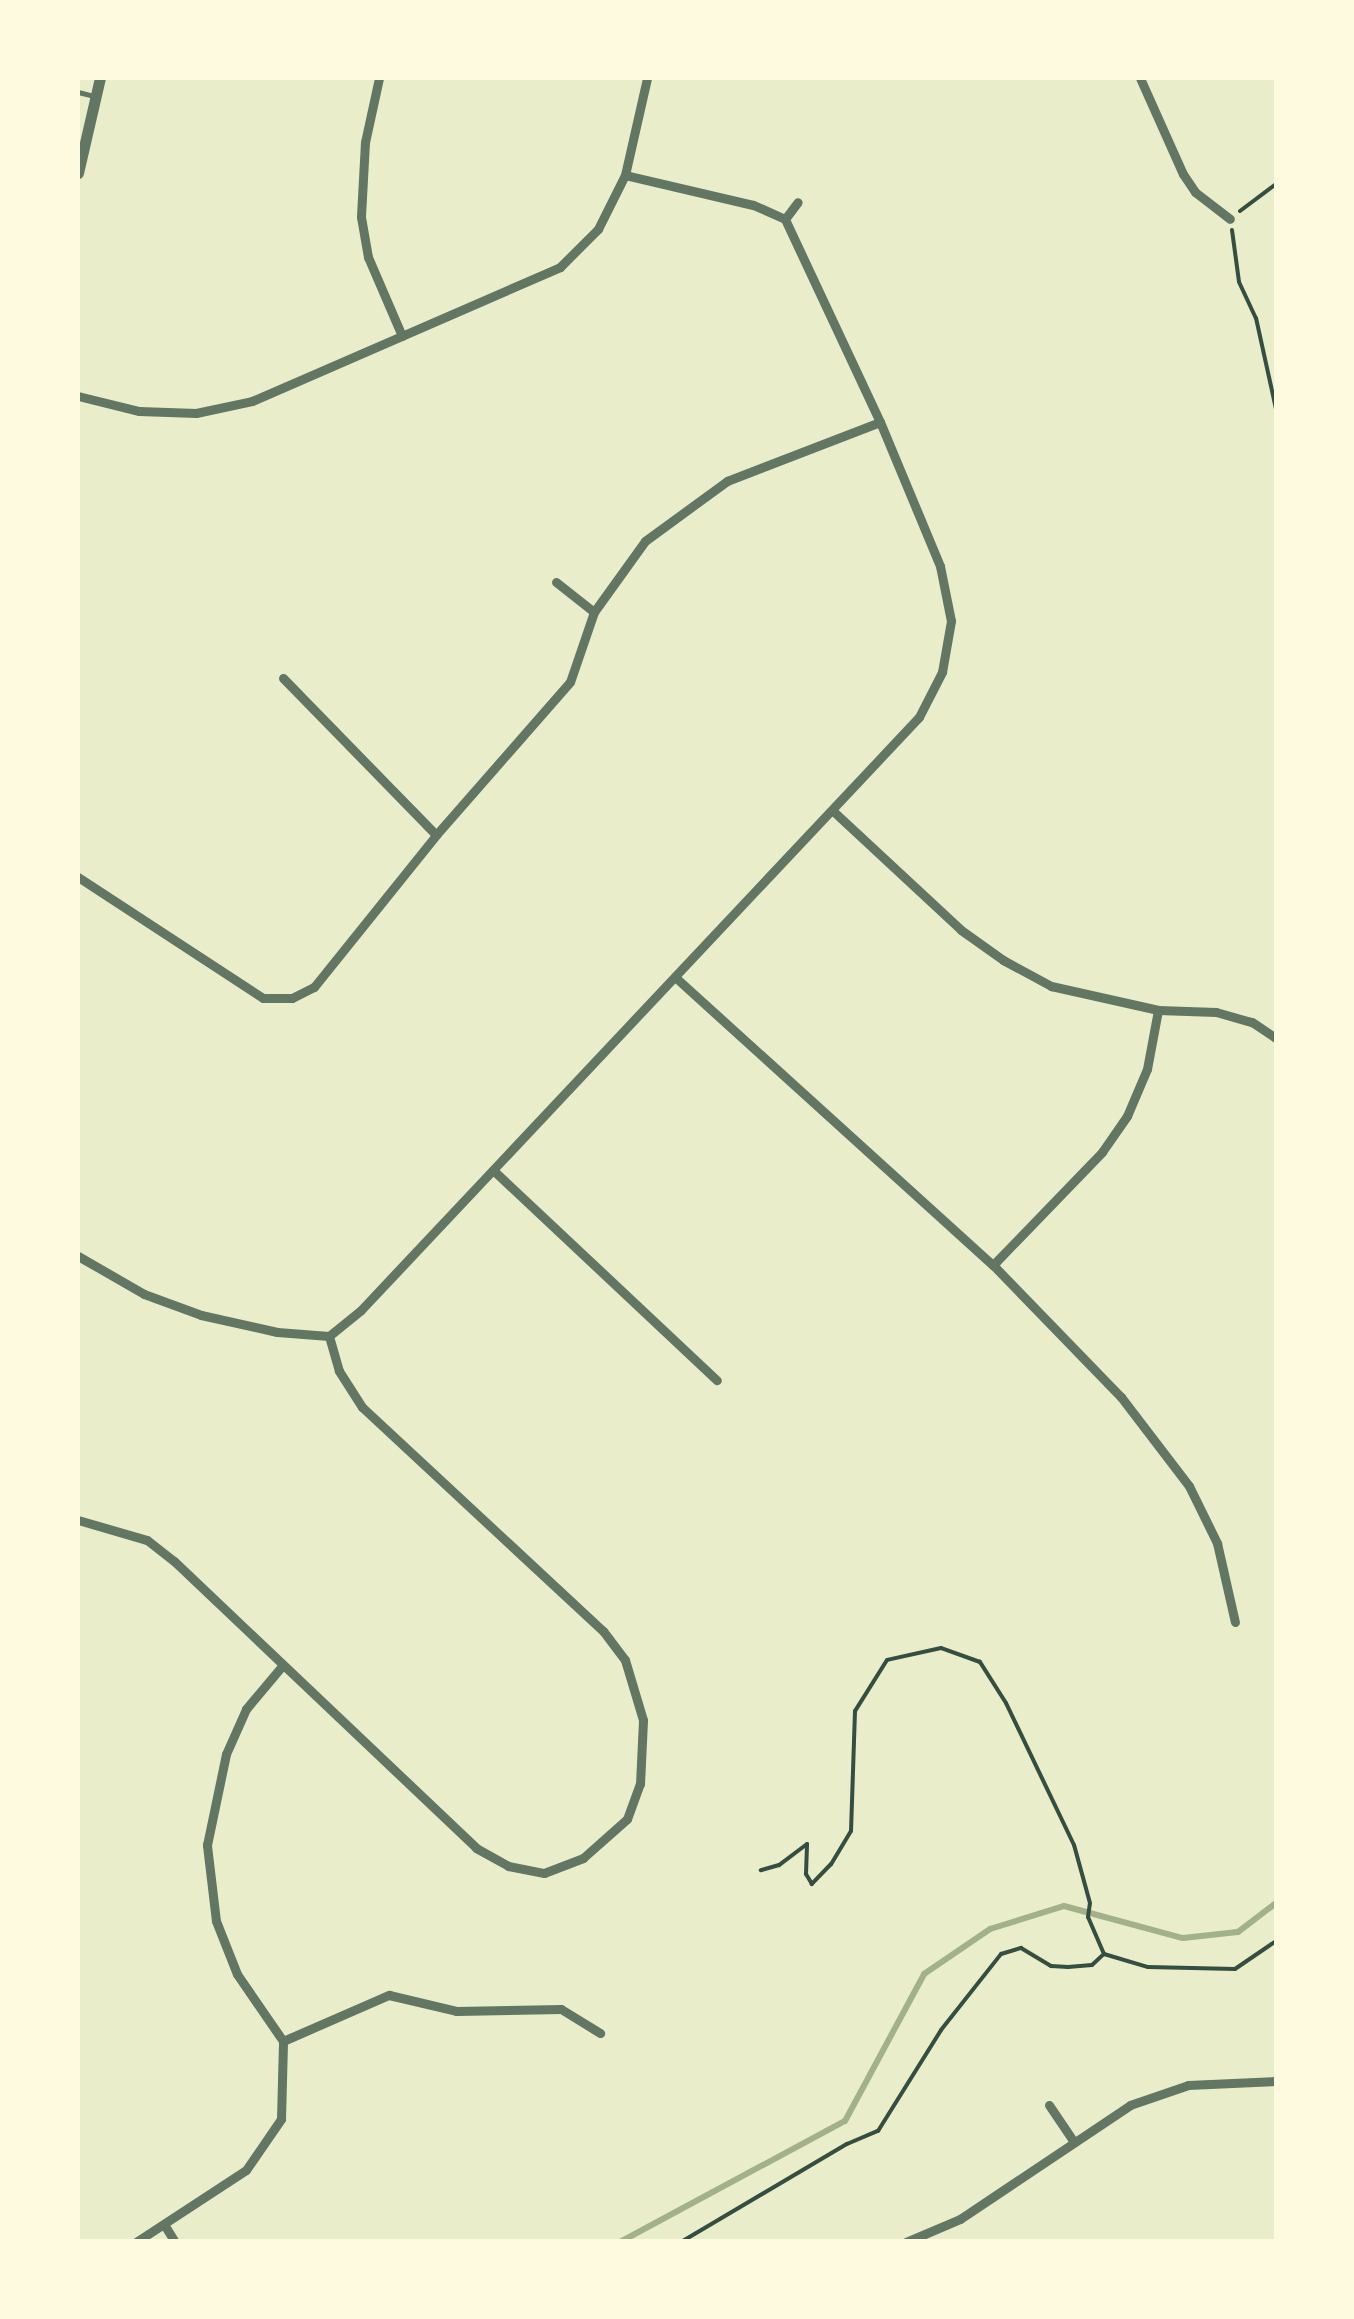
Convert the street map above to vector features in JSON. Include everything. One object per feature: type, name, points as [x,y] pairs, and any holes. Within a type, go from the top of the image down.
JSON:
[{"type":"street","points":[[78,173],[100,78]]},
{"type":"street","points":[[379,78],[366,142],[361,217],[368,257],[402,336]]},
{"type":"street","points":[[78,396],[138,411],[196,414],[252,401],[560,268],[598,229],[625,174],[647,78]]},
{"type":"street","points":[[1140,78],[1183,174],[1195,192],[1230,220]]},
{"type":"street","points":[[78,1256],[144,1294],[201,1314],[277,1332],[329,1336],[361,1310],[919,716],[942,672],[951,621],[940,566],[880,422],[785,219],[753,205],[625,174]]},
{"type":"street","points":[[785,219],[798,202]]},
{"type":"street","points":[[78,878],[263,998],[292,998],[314,987],[436,835],[570,682],[594,612],[644,541],[728,481],[880,422]]},
{"type":"street","points":[[556,582],[594,612]]},
{"type":"street","points":[[284,678],[436,835]]},
{"type":"street","points":[[832,810],[961,930],[1003,960],[1051,986],[1158,1010],[1216,1012],[1252,1022],[1276,1038]]},
{"type":"street","points":[[674,977],[993,1265],[1122,1397],[1189,1486],[1217,1543],[1236,1622]]},
{"type":"street","points":[[993,1265],[1102,1152],[1127,1116],[1147,1069],[1158,1010]]},
{"type":"street","points":[[493,1170],[717,1380]]},
{"type":"street","points":[[78,1520],[148,1540],[476,1848],[508,1866],[544,1873],[584,1858],[627,1818],[640,1784],[643,1720],[625,1660],[603,1631],[362,1407],[339,1371],[329,1336]]},
{"type":"street","points":[[136,2242],[166,2226],[246,2170],[281,2119],[283,2041],[237,1974],[216,1921],[207,1845],[226,1754],[246,1710],[282,1666]]},
{"type":"street","points":[[283,2041],[389,1994],[456,2010],[561,2009],[600,2033]]},
{"type":"street","points":[[906,2242],[960,2219],[1130,2105],[1188,2085],[1276,2080]]},
{"type":"street","points":[[1049,2105],[1074,2142]]},
{"type":"street","points":[[166,2226],[175,2242]]},
{"type":"lane","points":[[78,92],[96,97]]},
{"type":"path","points":[[1276,184],[1230,220],[1240,282],[1256,318],[1276,409]]},
{"type":"path","points":[[761,1870],[779,1866],[807,1844],[810,1882],[832,1864],[851,1831],[855,1710],[887,1660],[941,1648],[980,1662],[1006,1703],[1074,1845],[1090,1903],[1088,1918],[1104,1954],[1148,1967],[1236,1969],[1276,1941]]},
{"type":"path","points":[[681,2242],[843,2146],[878,2131],[941,2030],[1001,1954],[1022,1948],[1051,1966],[1063,1968],[1090,1966],[1104,1954]]},
{"type":"waterway","points":[[620,2242],[845,2121],[924,1974],[990,1929],[1064,1906],[1183,1938],[1238,1932],[1276,1903]]}]
